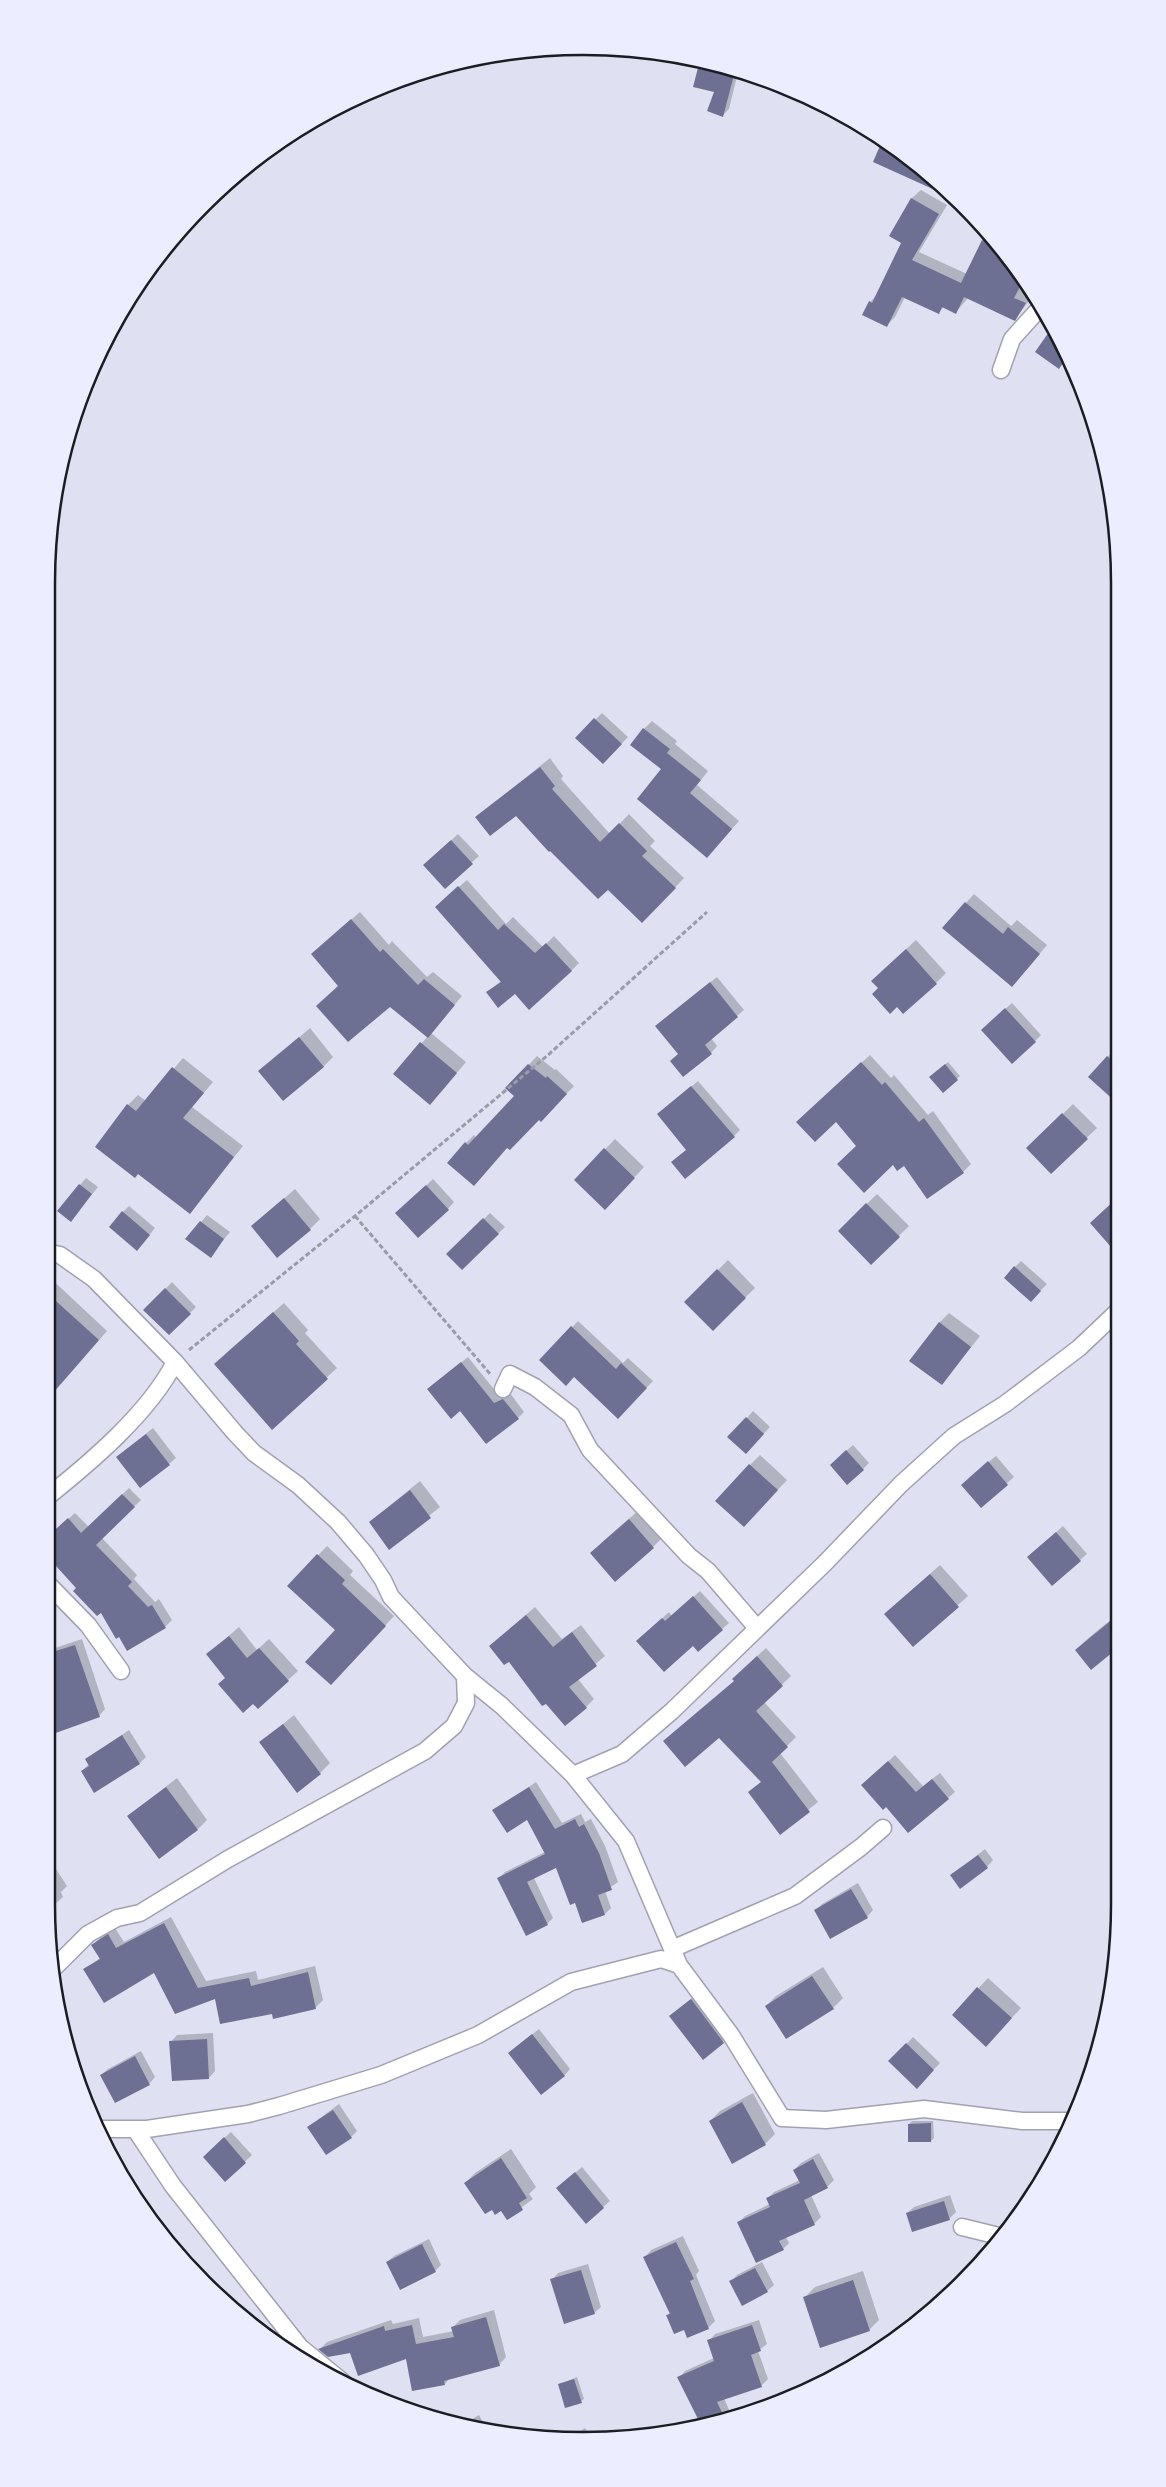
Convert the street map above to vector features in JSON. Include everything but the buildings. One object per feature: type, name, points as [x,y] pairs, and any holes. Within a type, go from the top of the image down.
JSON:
[{"type":"street","points":[[1001,370],[1012,339],[1036,313]]},
{"type":"street","points":[[55,1254],[60,1255],[94,1279],[175,1362],[254,1453],[298,1485],[338,1522],[366,1555],[383,1580],[391,1597],[465,1676],[502,1706],[573,1775],[626,1841],[679,1966],[731,2035],[782,2118],[826,2120],[924,2108],[1022,2121],[1064,2121]]},
{"type":"street","points":[[573,1775],[622,1754],[672,1711],[825,1563],[901,1484],[948,1442],[1005,1404],[1079,1348],[1111,1318]]},
{"type":"street","points":[[55,1490],[143,1410],[164,1384],[175,1362]]},
{"type":"street","points":[[503,1389],[510,1374],[535,1387],[571,1415],[590,1450],[689,1556],[708,1571],[757,1628]]},
{"type":"street","points":[[55,1591],[88,1625],[121,1671]]},
{"type":"street","points":[[59,1963],[88,1934],[117,1918],[140,1913],[228,1859],[425,1750],[454,1726],[466,1703],[465,1676]]},
{"type":"street","points":[[672,1949],[795,1896],[861,1847],[883,1828]]},
{"type":"street","points":[[105,2129],[148,2129],[248,2114],[298,2100],[381,2075],[478,2035],[571,1982],[661,1959],[679,1966]]},
{"type":"street","points":[[135,2129],[173,2186],[300,2347],[311,2356]]},
{"type":"street","points":[[962,2227],[994,2235]]},
{"type":"path","points":[[175,1362],[548,1056],[706,912]]},
{"type":"path","points":[[355,1216],[503,1389]]}]
